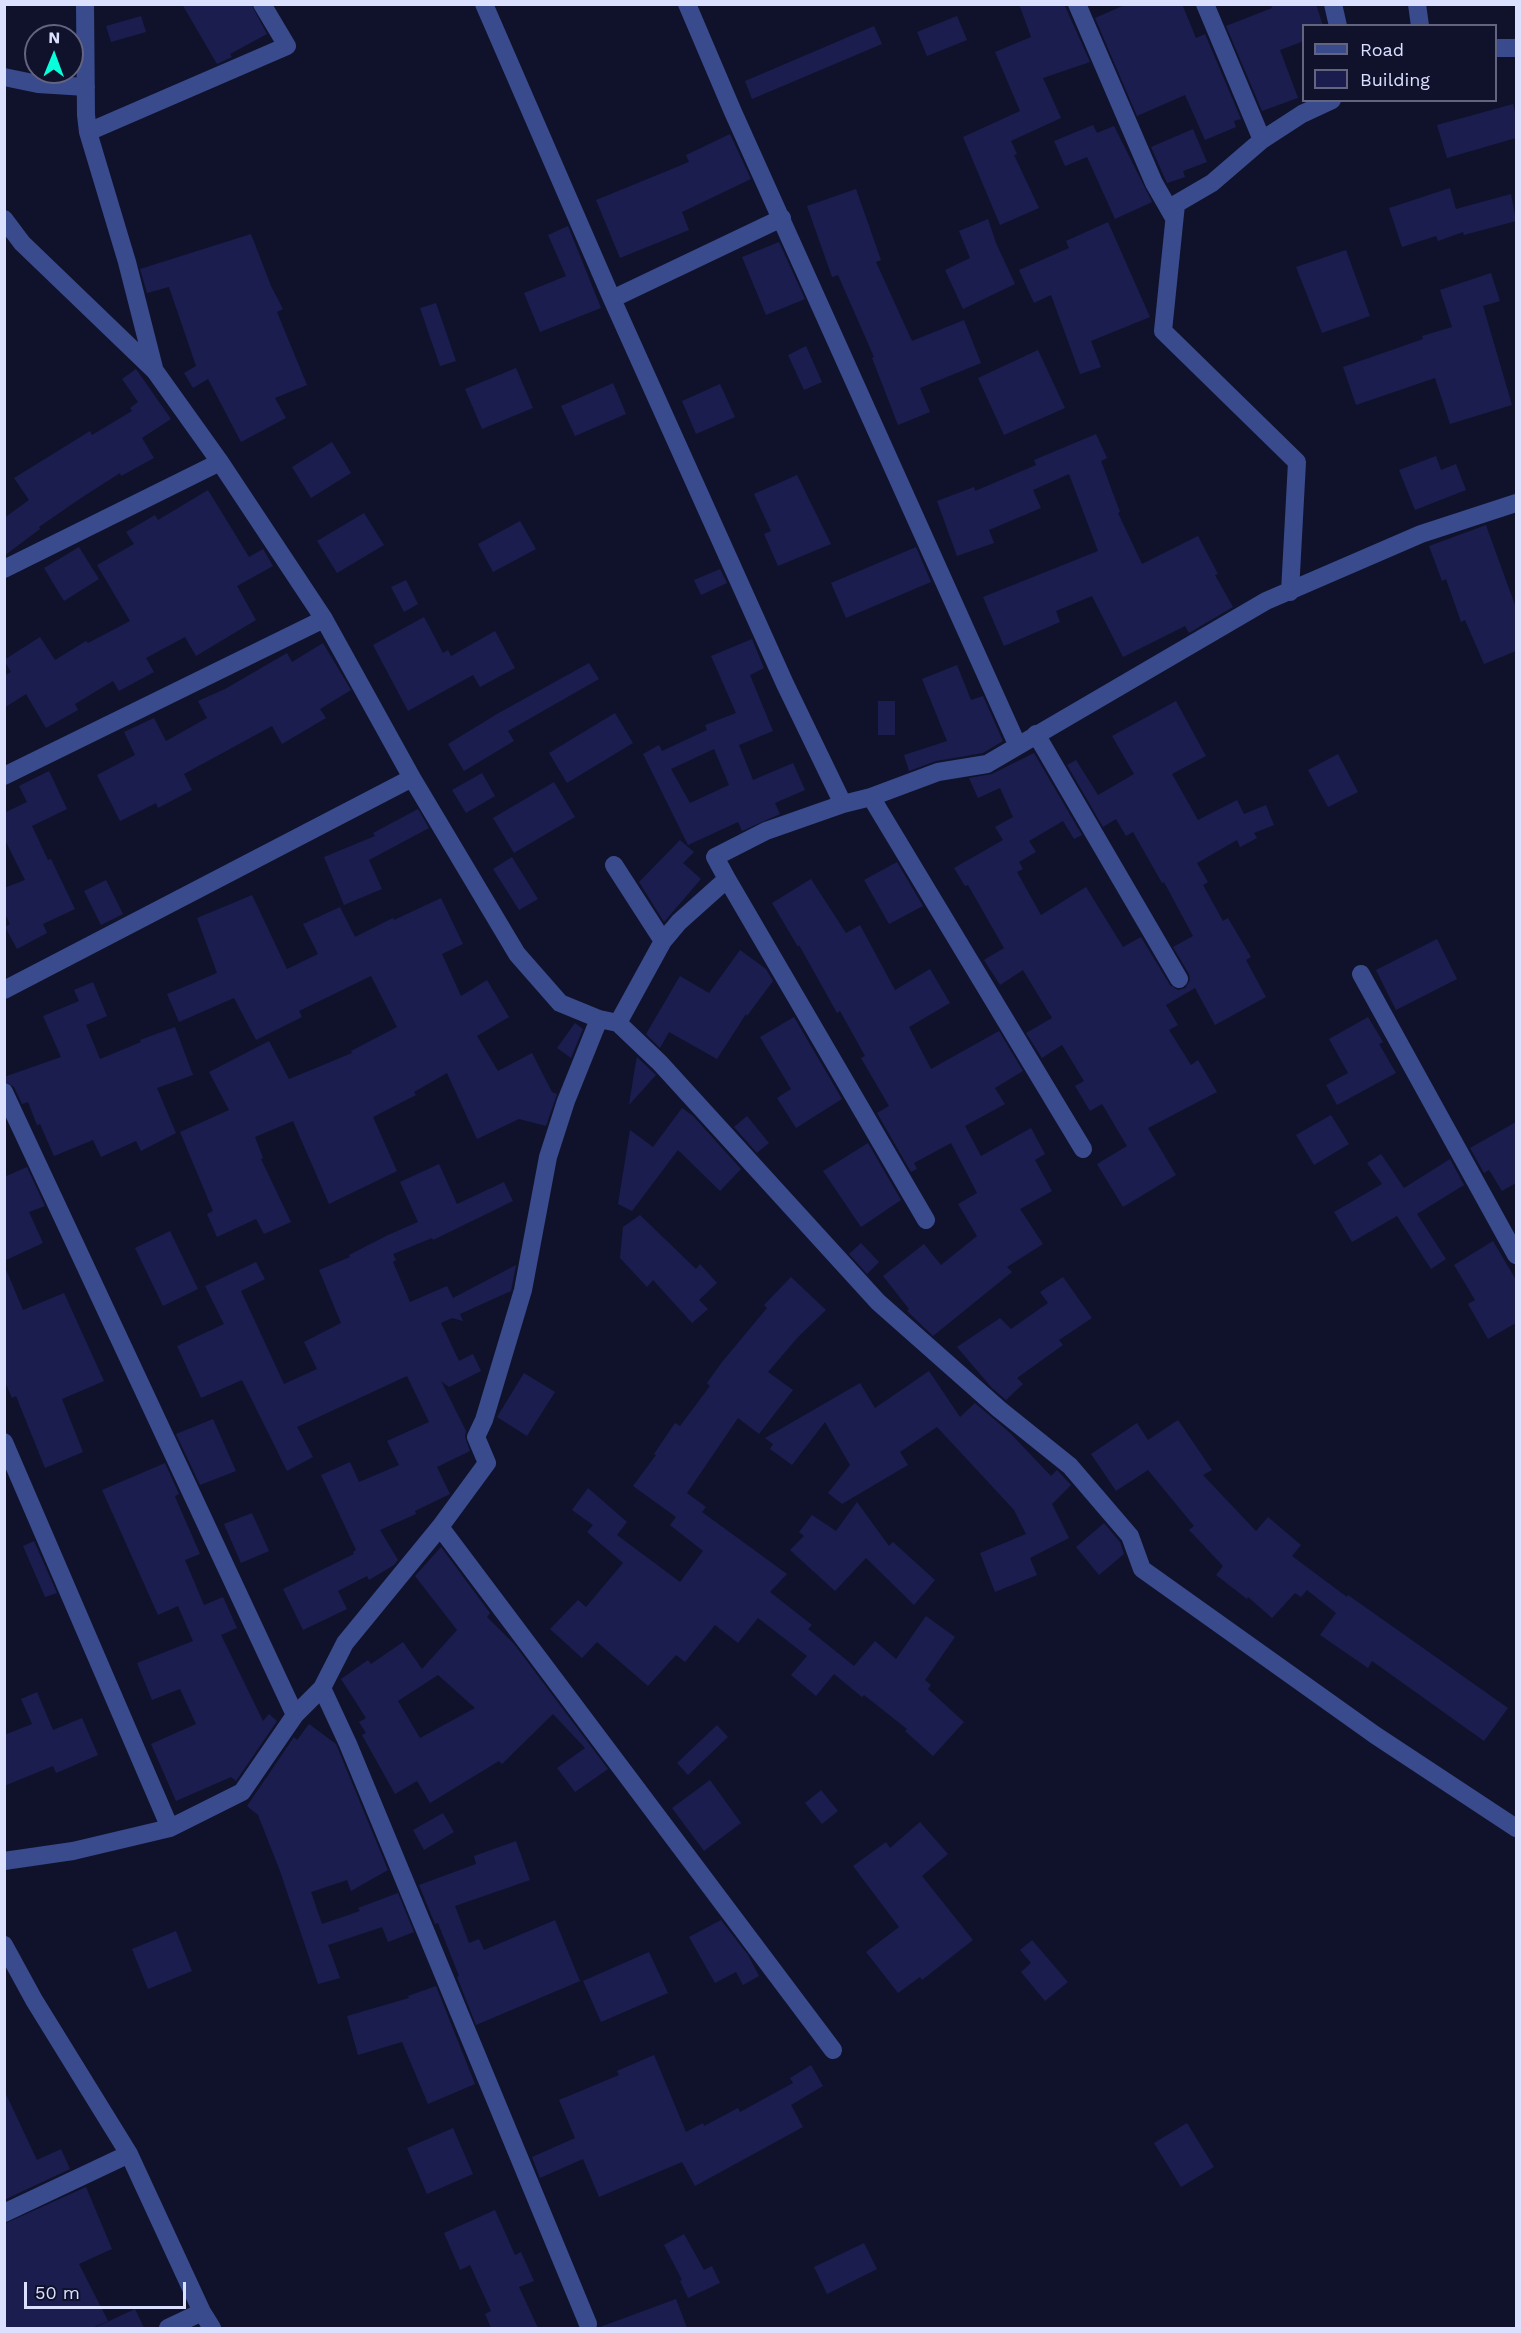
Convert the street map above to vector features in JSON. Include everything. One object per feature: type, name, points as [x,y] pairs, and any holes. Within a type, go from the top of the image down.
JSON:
[{"type":"street","points":[[85,4],[88,132],[128,262],[151,363],[324,619],[412,778],[517,954],[560,1004],[599,1019],[618,1023],[660,1063],[878,1302],[999,1409],[1070,1466],[1130,1536],[1142,1569],[1375,1735],[1516,1828]]},
{"type":"street","points":[[88,132],[287,46],[262,4]]},
{"type":"street","points":[[484,4],[612,299],[785,684],[843,804]]},
{"type":"street","points":[[687,4],[733,112],[1017,744]]},
{"type":"street","points":[[1077,4],[1154,183],[1174,218]]},
{"type":"street","points":[[1205,4],[1262,140]]},
{"type":"street","points":[[1333,4],[1338,24]]},
{"type":"street","points":[[1417,4],[1420,24]]},
{"type":"street","points":[[1497,48],[1516,48]]},
{"type":"street","points":[[4,77],[38,84],[86,87]]},
{"type":"street","points":[[1290,592],[1297,462],[1163,331],[1176,204],[1212,183],[1262,140],[1302,114],[1328,102]]},
{"type":"street","points":[[612,299],[782,218]]},
{"type":"street","points":[[4,219],[22,243],[155,371]]},
{"type":"street","points":[[4,569],[220,462]]},
{"type":"street","points":[[926,1220],[715,856],[766,831],[843,804],[871,797],[938,772],[987,764],[1017,744],[1266,601],[1421,534],[1516,503]]},
{"type":"street","points":[[4,776],[324,619]]},
{"type":"street","points":[[1036,734],[1179,979]]},
{"type":"street","points":[[4,990],[412,778]]},
{"type":"street","points":[[871,797],[1083,1149]]},
{"type":"street","points":[[614,865],[663,941]]},
{"type":"street","points":[[618,1023],[663,941],[679,922],[727,879]]},
{"type":"street","points":[[1361,974],[1516,1255]]},
{"type":"street","points":[[4,1861],[73,1851],[170,1828],[242,1792],[295,1715],[322,1688],[345,1643],[440,1527],[487,1463],[476,1437],[484,1420],[522,1290],[548,1157],[566,1101],[599,1019]]},
{"type":"street","points":[[4,1092],[295,1715]]},
{"type":"street","points":[[4,1442],[170,1828]]},
{"type":"street","points":[[440,1527],[833,2050]]},
{"type":"street","points":[[322,1688],[348,1744],[588,2324]]},
{"type":"street","points":[[4,1945],[9,1963],[129,2154],[202,2312],[212,2328]]},
{"type":"street","points":[[4,2213],[129,2154]]},
{"type":"street","points":[[168,2328],[202,2312]]},
{"type":"building","points":[[182,4],[251,4],[267,34],[230,54],[232,57],[217,64]]},
{"type":"building","points":[[1019,4],[1064,4],[1090,62],[1043,78],[1061,118],[1011,141],[1017,154],[1014,155],[1039,208],[1000,225],[963,137],[1020,111],[995,52],[1031,37]]},
{"type":"building","points":[[1127,4],[1182,4],[1196,38],[1205,34],[1241,119],[1234,121],[1236,127],[1205,140],[1185,95],[1137,116],[1095,18]]},
{"type":"building","points":[[1271,4],[1316,4],[1322,24],[1302,24],[1302,42],[1280,50],[1298,98],[1262,111],[1226,26],[1272,8]]},
{"type":"building","points":[[141,16],[146,32],[111,42],[106,26]]},
{"type":"building","points":[[957,16],[967,40],[927,56],[917,32]]},
{"type":"building","points":[[874,26],[882,44],[752,99],[745,81]]},
{"type":"building","points":[[1513,104],[1516,116],[1516,138],[1447,158],[1437,125]]},
{"type":"building","points":[[1093,125],[1097,133],[1114,126],[1152,202],[1115,219],[1087,157],[1065,166],[1054,141]]},
{"type":"building","points":[[1193,129],[1207,162],[1183,171],[1185,177],[1167,183],[1151,147]]},
{"type":"building","points":[[730,134],[751,179],[682,212],[689,230],[620,258],[596,200],[689,162],[686,155]]},
{"type":"building","points":[[1450,188],[1456,209],[1511,194],[1516,221],[1464,235],[1463,232],[1438,241],[1436,236],[1402,247],[1389,208]]},
{"type":"building","points":[[856,189],[881,260],[876,262],[912,341],[964,320],[981,363],[920,388],[930,412],[898,425],[872,358],[874,357],[838,275],[832,277],[807,206]]},
{"type":"building","points":[[988,219],[996,243],[1015,284],[963,309],[945,270],[970,258],[959,231]]},
{"type":"building","points":[[1108,222],[1150,317],[1091,341],[1101,367],[1080,374],[1051,295],[1034,303],[1019,270],[1069,248],[1066,241]]},
{"type":"building","points":[[568,226],[601,308],[540,332],[524,293],[566,276],[548,235]]},
{"type":"building","points":[[251,234],[271,286],[283,309],[277,312],[307,385],[275,398],[286,418],[241,442],[208,379],[193,388],[184,373],[196,366],[169,287],[147,293],[140,269]]},
{"type":"building","points":[[779,242],[805,299],[766,315],[742,257]]},
{"type":"building","points":[[1346,250],[1370,316],[1322,333],[1296,267]]},
{"type":"building","points":[[1491,273],[1500,301],[1483,306],[1512,405],[1450,424],[1435,378],[1356,405],[1343,367],[1423,339],[1422,336],[1452,327],[1440,290]]},
{"type":"building","points":[[436,303],[456,361],[440,366],[420,308]]},
{"type":"building","points":[[806,346],[822,382],[804,390],[788,355]]},
{"type":"building","points":[[1038,350],[1065,408],[1004,435],[978,378]]},
{"type":"building","points":[[516,368],[533,408],[482,429],[465,389]]},
{"type":"building","points":[[136,369],[171,419],[142,438],[154,458],[121,476],[120,473],[81,498],[39,527],[40,529],[4,556],[4,518],[29,500],[14,478],[90,431],[92,435],[132,411],[130,408],[138,402],[122,379]]},
{"type":"building","points":[[613,383],[626,414],[575,436],[561,406]]},
{"type":"building","points":[[720,384],[735,417],[696,434],[682,401]]},
{"type":"building","points":[[1096,434],[1107,458],[1101,461],[1120,512],[1118,513],[1142,564],[1198,536],[1218,574],[1215,575],[1233,607],[1189,633],[1185,626],[1123,657],[1092,596],[1056,611],[1060,622],[1004,646],[983,597],[1098,551],[1069,474],[1033,490],[1041,508],[989,530],[994,543],[957,556],[937,501],[974,487],[975,491],[1036,465],[1034,460]]},
{"type":"building","points":[[332,442],[351,473],[311,498],[292,467]]},
{"type":"building","points":[[1436,456],[1441,470],[1456,464],[1466,490],[1415,510],[1399,470]]},
{"type":"building","points":[[797,475],[831,544],[778,566],[764,534],[771,531],[754,494]]},
{"type":"building","points":[[208,490],[249,557],[263,549],[273,566],[237,586],[256,620],[196,656],[185,637],[146,658],[154,672],[119,691],[113,681],[75,704],[78,710],[46,728],[26,694],[4,708],[4,676],[11,672],[4,660],[40,637],[55,660],[86,641],[88,643],[130,621],[97,565],[134,544],[126,532],[155,515],[158,520]]},
{"type":"building","points":[[364,513],[384,545],[337,573],[317,541]]},
{"type":"building","points":[[520,521],[536,549],[493,572],[478,544]]},
{"type":"building","points":[[1486,525],[1516,608],[1516,651],[1484,664],[1465,620],[1461,622],[1446,579],[1442,581],[1429,546]]},
{"type":"building","points":[[79,547],[99,579],[64,601],[44,568]]},
{"type":"building","points":[[916,547],[931,582],[846,618],[831,583]]},
{"type":"building","points":[[720,569],[727,583],[701,595],[694,580]]},
{"type":"building","points":[[406,580],[418,604],[404,612],[391,587]]},
{"type":"building","points":[[424,617],[443,653],[448,650],[451,656],[495,631],[515,668],[480,687],[473,675],[408,711],[373,645]]},
{"type":"building","points":[[752,639],[764,668],[750,675],[773,731],[739,745],[753,780],[793,763],[805,790],[775,803],[780,814],[742,831],[738,822],[688,845],[643,754],[659,745],[662,751],[707,730],[705,725],[736,713],[711,656]],"holes":[[[714,749],[729,785],[690,803],[671,769]]]},
{"type":"building","points":[[323,643],[351,690],[320,709],[326,718],[282,744],[272,726],[184,774],[192,790],[158,808],[156,803],[120,821],[97,775],[135,755],[124,732],[154,718],[166,741],[207,718],[198,701],[225,689],[287,653],[292,662]]},
{"type":"building","points":[[589,663],[599,679],[508,731],[514,741],[464,771],[448,744]]},
{"type":"building","points":[[957,665],[971,700],[983,696],[1003,741],[983,753],[936,761],[909,771],[904,755],[947,741],[922,679]]},
{"type":"building","points":[[878,701],[895,701],[895,735],[878,735]]},
{"type":"building","points":[[1176,701],[1206,756],[1172,774],[1198,820],[1237,800],[1244,814],[1266,805],[1274,825],[1254,833],[1257,838],[1240,847],[1237,840],[1197,863],[1208,882],[1203,885],[1223,921],[1228,918],[1251,957],[1246,960],[1266,997],[1215,1025],[1195,988],[1166,1005],[1178,1025],[1169,1030],[1191,1065],[1198,1060],[1217,1092],[1148,1128],[1176,1175],[1123,1207],[1097,1164],[1127,1146],[1102,1104],[1090,1111],[1075,1086],[1084,1081],[1062,1045],[1042,1058],[1026,1033],[1052,1018],[1023,970],[1000,985],[984,960],[1004,948],[968,885],[965,886],[954,868],[1003,840],[995,827],[1013,817],[1000,788],[978,798],[969,778],[992,774],[1034,753],[1082,835],[1074,839],[1063,821],[1029,841],[1036,852],[1019,862],[1023,869],[1017,872],[1041,915],[1086,887],[1123,947],[1141,937],[1170,985],[1178,990],[1185,988],[1190,980],[1189,974],[1173,947],[1193,936],[1164,882],[1162,883],[1133,832],[1126,836],[1116,819],[1103,827],[1067,765],[1076,760],[1098,795],[1134,774],[1112,736]]},
{"type":"building","points":[[615,713],[633,743],[567,783],[549,753]]},
{"type":"building","points":[[1338,754],[1358,792],[1328,807],[1308,770]]},
{"type":"building","points":[[49,771],[67,809],[32,826],[75,909],[43,924],[47,933],[17,949],[5,927],[10,924],[4,912],[4,888],[25,880],[4,838],[4,813],[27,802],[19,786]]},
{"type":"building","points":[[482,773],[495,796],[466,813],[452,790]]},
{"type":"building","points":[[554,782],[575,817],[514,853],[493,818]]},
{"type":"building","points":[[418,809],[429,828],[369,860],[382,889],[344,905],[324,857],[375,836],[373,833]]},
{"type":"building","points":[[680,840],[694,852],[683,863],[701,879],[664,922],[639,882]]},
{"type":"building","points":[[512,857],[538,899],[519,910],[493,869]]},
{"type":"building","points":[[897,862],[923,906],[889,924],[864,880]]},
{"type":"building","points":[[811,879],[846,933],[860,925],[895,990],[930,969],[950,1003],[909,1027],[931,1069],[999,1031],[1023,1071],[995,1088],[1005,1104],[965,1126],[981,1156],[1031,1128],[1045,1154],[1035,1160],[1052,1191],[1020,1209],[1043,1244],[1007,1267],[1012,1272],[933,1336],[907,1311],[909,1309],[883,1276],[924,1244],[941,1265],[977,1236],[958,1204],[977,1193],[951,1143],[914,1163],[917,1169],[911,1172],[877,1113],[889,1106],[861,1058],[865,1056],[840,1011],[837,1013],[799,945],[798,947],[772,903]]},
{"type":"building","points":[[106,880],[123,914],[101,925],[84,891]]},
{"type":"building","points":[[252,895],[287,969],[318,954],[303,924],[340,907],[355,937],[441,898],[463,944],[442,954],[461,996],[487,980],[509,1017],[477,1036],[498,1071],[532,1053],[552,1092],[557,1094],[546,1126],[519,1119],[477,1139],[447,1073],[414,1092],[416,1095],[373,1117],[397,1171],[329,1204],[293,1121],[255,1137],[263,1158],[261,1159],[291,1222],[264,1234],[256,1219],[217,1237],[207,1214],[213,1211],[180,1132],[229,1110],[209,1072],[269,1041],[289,1079],[352,1053],[351,1051],[397,1027],[371,976],[299,1011],[302,1017],[256,1040],[234,998],[179,1022],[167,994],[217,973],[197,918]]},
{"type":"building","points":[[1437,939],[1457,979],[1396,1010],[1376,970]]},
{"type":"building","points":[[740,950],[766,969],[773,981],[747,1016],[746,1014],[717,1059],[669,1032],[660,1048],[646,1034],[680,976],[709,993]]},
{"type":"building","points":[[93,982],[107,1016],[86,1025],[100,1059],[175,1027],[193,1075],[157,1088],[176,1133],[141,1151],[136,1141],[101,1157],[93,1140],[54,1156],[40,1124],[37,1125],[28,1102],[22,1104],[14,1087],[4,1081],[4,1077],[61,1057],[43,1016],[79,1001],[74,990]]},
{"type":"building","points":[[794,1017],[842,1099],[796,1128],[777,1098],[791,1089],[760,1037]]},
{"type":"building","points":[[1368,1017],[1383,1042],[1379,1044],[1396,1073],[1337,1105],[1326,1085],[1348,1073],[1329,1039]]},
{"type":"building","points":[[575,1023],[583,1029],[571,1058],[557,1048]]},
{"type":"building","points":[[637,1057],[656,1075],[629,1105],[635,1067]]},
{"type":"building","points":[[682,1108],[693,1116],[741,1169],[720,1191],[678,1150],[632,1211],[618,1204],[630,1130],[653,1147]]},
{"type":"building","points":[[1331,1115],[1349,1144],[1314,1165],[1296,1135]]},
{"type":"building","points":[[747,1116],[769,1143],[757,1153],[734,1127]]},
{"type":"building","points":[[1516,1122],[1516,1183],[1502,1191],[1489,1170],[1484,1173],[1470,1148]]},
{"type":"building","points":[[868,1143],[901,1200],[861,1227],[823,1171]]},
{"type":"building","points":[[1381,1154],[1404,1188],[1450,1159],[1464,1185],[1417,1214],[1446,1259],[1431,1269],[1397,1216],[1352,1242],[1334,1212],[1382,1184],[1367,1163]]},
{"type":"building","points":[[439,1164],[457,1204],[504,1182],[513,1201],[433,1240],[432,1238],[393,1254],[396,1260],[393,1262],[410,1302],[447,1286],[453,1298],[516,1265],[511,1291],[460,1314],[463,1321],[452,1318],[441,1323],[459,1361],[473,1354],[481,1371],[449,1387],[441,1381],[466,1431],[465,1437],[470,1451],[437,1467],[450,1494],[415,1511],[416,1514],[380,1530],[398,1560],[394,1565],[369,1580],[367,1576],[338,1591],[347,1609],[303,1630],[283,1589],[354,1554],[356,1550],[321,1475],[350,1462],[359,1482],[399,1465],[387,1441],[429,1422],[407,1376],[297,1427],[313,1457],[287,1471],[242,1380],[201,1398],[177,1346],[224,1324],[205,1286],[256,1262],[265,1279],[241,1291],[284,1384],[317,1369],[304,1342],[341,1323],[319,1270],[350,1257],[349,1255],[418,1222],[400,1182]]},
{"type":"building","points":[[27,1167],[45,1206],[29,1212],[43,1243],[4,1261],[4,1177]]},
{"type":"building","points":[[640,1215],[696,1269],[700,1264],[717,1283],[699,1300],[708,1309],[692,1323],[653,1280],[647,1287],[620,1258],[623,1227]]},
{"type":"building","points":[[170,1231],[198,1289],[163,1306],[135,1248]]},
{"type":"building","points":[[1493,1241],[1516,1280],[1516,1323],[1488,1339],[1468,1304],[1475,1300],[1454,1265]]},
{"type":"building","points":[[861,1243],[879,1262],[867,1274],[849,1254]]},
{"type":"building","points":[[4,1265],[23,1310],[64,1293],[104,1381],[62,1399],[83,1452],[45,1468],[16,1396],[12,1398],[4,1380]]},
{"type":"building","points":[[791,1277],[826,1310],[798,1337],[768,1372],[793,1390],[759,1434],[738,1418],[687,1493],[706,1507],[702,1512],[787,1574],[770,1592],[812,1625],[808,1629],[854,1666],[875,1641],[896,1659],[926,1616],[955,1637],[925,1680],[931,1685],[928,1689],[964,1722],[933,1756],[905,1731],[907,1729],[834,1674],[816,1696],[791,1675],[807,1656],[758,1618],[738,1643],[715,1625],[685,1662],[676,1655],[648,1686],[597,1642],[582,1658],[550,1629],[578,1600],[586,1607],[623,1563],[587,1532],[593,1525],[572,1510],[588,1488],[627,1522],[617,1535],[680,1582],[703,1551],[670,1525],[676,1517],[633,1486],[656,1455],[654,1454],[675,1423],[680,1426],[710,1386],[707,1383],[722,1362],[767,1308],[764,1305]]},
{"type":"building","points":[[1063,1277],[1092,1318],[1059,1340],[1063,1345],[1017,1378],[1023,1384],[1006,1400],[992,1388],[957,1347],[1000,1318],[1011,1329],[1048,1303],[1040,1292]]},
{"type":"building","points":[[929,1371],[960,1417],[975,1403],[1009,1432],[1051,1476],[1057,1470],[1071,1485],[1052,1504],[1069,1538],[1030,1558],[1037,1575],[995,1592],[980,1553],[1026,1534],[1014,1510],[937,1427],[900,1452],[908,1465],[842,1504],[828,1493],[850,1465],[825,1422],[792,1465],[770,1449],[773,1444],[765,1438],[860,1383],[875,1408]]},
{"type":"building","points":[[524,1373],[555,1392],[527,1436],[497,1417]]},
{"type":"building","points":[[213,1419],[236,1471],[200,1485],[176,1434]]},
{"type":"building","points":[[1178,1420],[1212,1470],[1203,1475],[1256,1531],[1268,1517],[1301,1545],[1292,1556],[1347,1597],[1348,1595],[1508,1708],[1484,1741],[1372,1661],[1368,1668],[1320,1635],[1336,1613],[1307,1590],[1301,1597],[1295,1593],[1272,1618],[1248,1597],[1247,1599],[1216,1575],[1223,1566],[1189,1530],[1194,1526],[1148,1470],[1116,1491],[1091,1454],[1137,1423],[1148,1440]]},
{"type":"building","points":[[165,1463],[179,1494],[175,1496],[176,1499],[200,1554],[185,1560],[204,1605],[223,1597],[237,1628],[221,1635],[263,1721],[269,1714],[277,1721],[236,1781],[231,1777],[176,1801],[151,1744],[196,1724],[180,1689],[152,1700],[137,1663],[193,1641],[178,1606],[158,1615],[102,1490]]},
{"type":"building","points":[[857,1502],[889,1546],[893,1542],[935,1580],[914,1605],[866,1558],[835,1591],[790,1550],[804,1536],[799,1532],[812,1515],[836,1531]]},
{"type":"building","points":[[252,1513],[269,1551],[241,1563],[224,1524]]},
{"type":"building","points":[[1104,1523],[1120,1542],[1124,1554],[1099,1575],[1076,1547]]},
{"type":"building","points":[[34,1541],[57,1593],[45,1597],[23,1546]]},
{"type":"building","points":[[441,1547],[490,1613],[487,1617],[514,1644],[608,1769],[575,1792],[557,1768],[585,1748],[553,1714],[502,1764],[499,1761],[430,1803],[417,1781],[395,1794],[362,1735],[366,1733],[359,1722],[366,1718],[341,1679],[368,1660],[371,1664],[403,1642],[422,1669],[457,1630],[415,1576]],"holes":[[[438,1675],[475,1708],[420,1738],[398,1701]]]},
{"type":"building","points":[[37,1692],[53,1730],[82,1718],[98,1755],[56,1773],[53,1766],[4,1786],[4,1735],[32,1724],[21,1699]]},
{"type":"building","points":[[309,1724],[336,1744],[388,1870],[351,1891],[347,1880],[311,1892],[322,1924],[360,1911],[358,1908],[398,1893],[414,1932],[388,1942],[382,1927],[328,1945],[340,1978],[318,1984],[280,1871],[258,1815],[247,1806],[294,1737],[297,1740]]},
{"type":"building","points":[[717,1725],[728,1737],[688,1775],[677,1763]]},
{"type":"building","points":[[710,1780],[741,1823],[704,1851],[672,1808]]},
{"type":"building","points":[[821,1790],[838,1811],[822,1824],[805,1803]]},
{"type":"building","points":[[443,1813],[454,1832],[424,1850],[413,1830]]},
{"type":"building","points":[[920,1822],[948,1854],[922,1876],[973,1940],[922,1980],[920,1977],[898,1993],[866,1952],[899,1927],[853,1866],[886,1842],[890,1848]]},
{"type":"building","points":[[516,1841],[530,1880],[455,1906],[469,1943],[479,1939],[484,1950],[555,1920],[580,1981],[476,2025],[438,1923],[435,1924],[419,1885],[476,1864],[474,1856]]},
{"type":"building","points":[[721,1920],[748,1955],[759,1976],[743,1985],[736,1972],[715,1983],[689,1937]]},
{"type":"building","points":[[176,1931],[192,1971],[148,1989],[132,1949]]},
{"type":"building","points":[[1032,1940],[1068,1982],[1045,2001],[1021,1972],[1031,1963],[1020,1950]]},
{"type":"building","points":[[649,1952],[668,1993],[601,2022],[583,1981]]},
{"type":"building","points":[[436,1986],[475,2084],[428,2104],[402,2042],[358,2055],[347,2016],[409,1998],[408,1996]]},
{"type":"building","points":[[654,2055],[686,2132],[703,2123],[704,2126],[738,2108],[740,2112],[793,2083],[790,2078],[811,2065],[823,2086],[791,2105],[803,2127],[695,2186],[682,2162],[599,2197],[583,2159],[540,2178],[532,2157],[575,2138],[559,2100],[619,2075],[617,2071]]},
{"type":"building","points":[[4,2090],[37,2160],[61,2149],[70,2169],[4,2200]]},
{"type":"building","points":[[1187,2123],[1214,2167],[1181,2187],[1154,2143]]},
{"type":"building","points":[[453,2128],[473,2174],[427,2194],[407,2148]]},
{"type":"building","points":[[86,2187],[112,2249],[79,2264],[108,2321],[92,2328],[4,2328],[4,2224]]},
{"type":"building","points":[[495,2210],[515,2255],[521,2252],[534,2281],[519,2287],[538,2328],[491,2328],[485,2314],[491,2311],[470,2265],[460,2270],[444,2233]]},
{"type":"building","points":[[684,2234],[704,2270],[712,2266],[720,2283],[688,2298],[680,2281],[682,2280],[664,2245]]},
{"type":"building","points":[[864,2243],[877,2269],[827,2294],[814,2267]]},
{"type":"building","points":[[676,2299],[687,2328],[600,2327]]},
{"type":"building","points":[[135,2309],[144,2328],[94,2328]]}]
